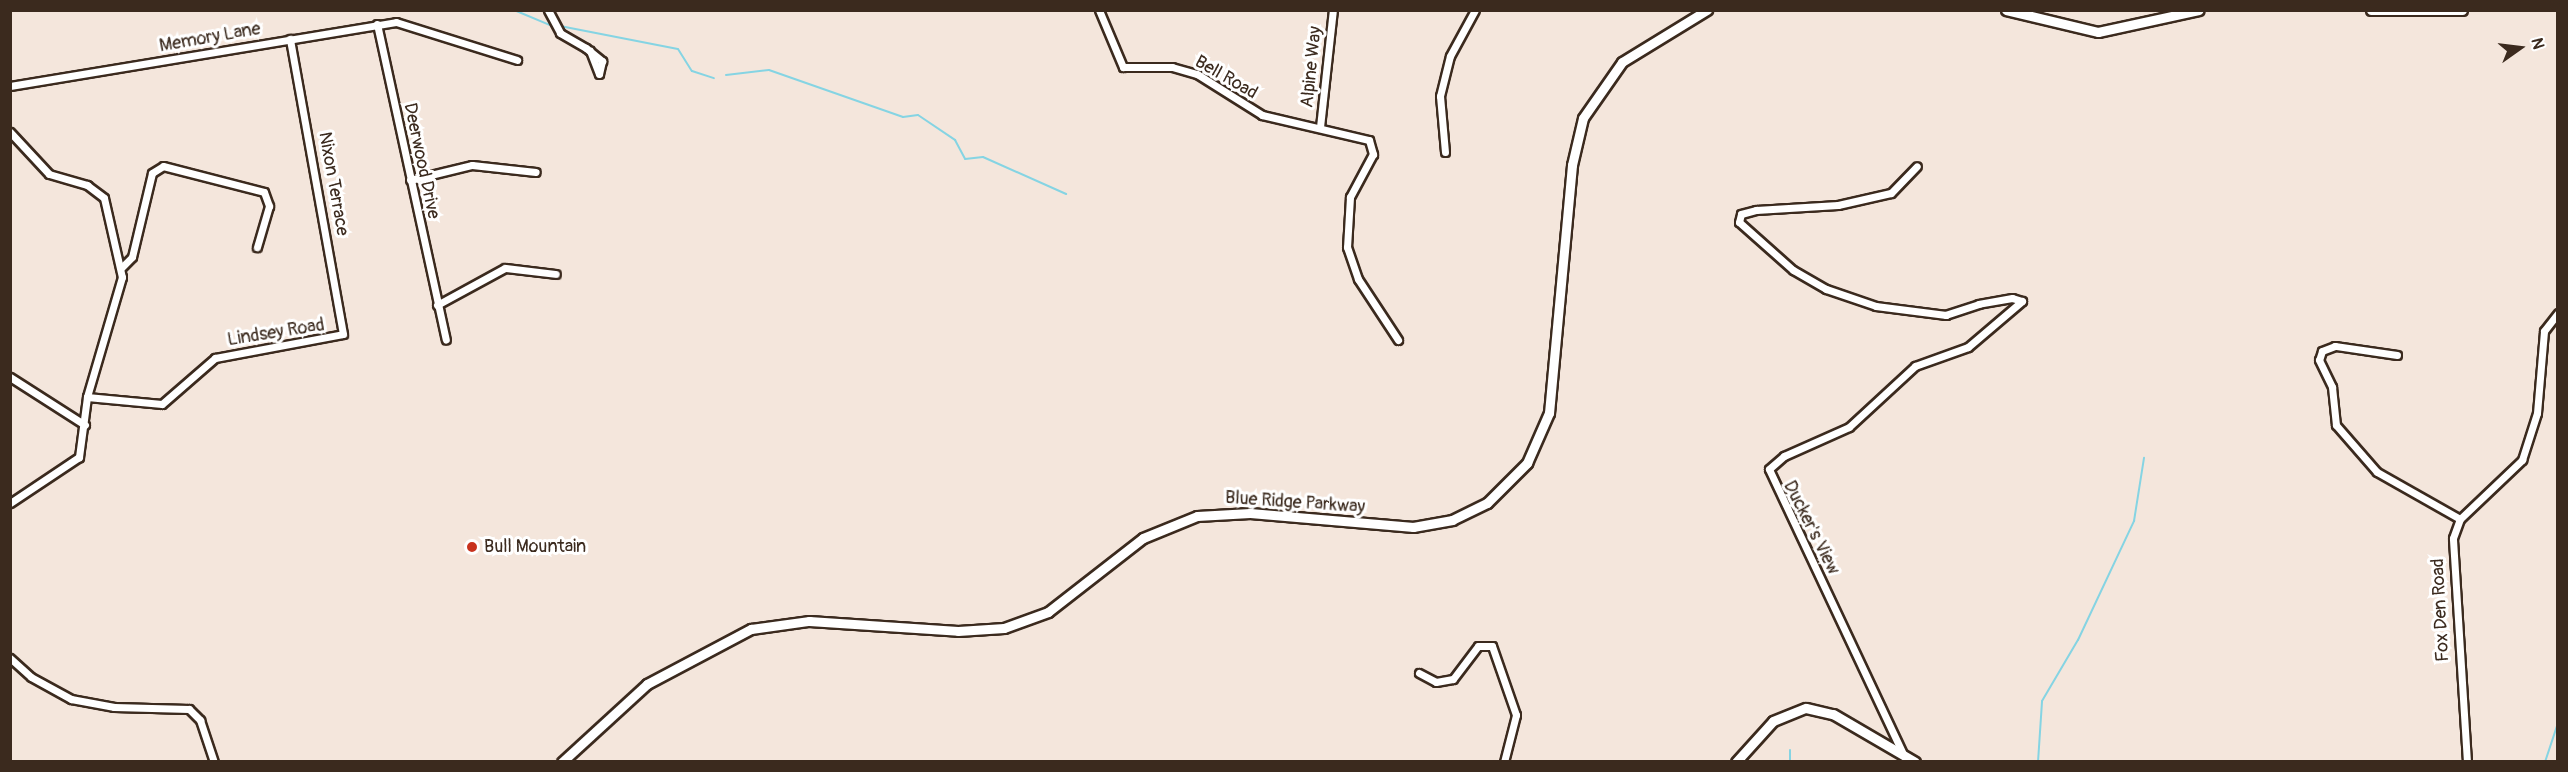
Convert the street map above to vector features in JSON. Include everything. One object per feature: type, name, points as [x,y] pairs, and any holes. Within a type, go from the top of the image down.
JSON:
[{"type":"main road","name":"Blue Ridge Parkway","points":[[562,762],[647,684],[751,629],[809,621],[958,631],[1004,628],[1048,612],[1143,538],[1197,516],[1250,513],[1413,527],[1452,520],[1487,503],[1527,463],[1549,413],[1572,165],[1583,118],[1622,62],[1707,10]]},
{"type":"main road","points":[[2006,10],[2098,32],[2199,10]]},
{"type":"main road","points":[[2371,10],[2462,10]]},
{"type":"main road","points":[[1736,762],[1773,721],[1806,708],[1833,714],[1915,762]]},
{"type":"street","points":[[548,10],[560,33],[590,51]]},
{"type":"street","name":"Bell Road","points":[[1099,10],[1123,67],[1172,67],[1197,74],[1262,115],[1320,127],[1372,144],[1371,158],[1350,196],[1347,247],[1358,279],[1398,340]]},
{"type":"street","name":"Alpine Way","points":[[1320,127],[1332,10]]},
{"type":"street","points":[[1445,152],[1440,96],[1450,56],[1475,10]]},
{"type":"street","name":"Memory Lane","points":[[10,86],[396,22],[517,60]]},
{"type":"street","name":"Deerwood Drive","points":[[377,24],[446,340]]},
{"type":"street","name":"Nixon Terrace","points":[[290,39],[343,334]]},
{"type":"street","points":[[10,132],[49,174],[87,185],[104,198],[122,267],[122,286],[87,397],[85,441],[74,464],[10,502]]},
{"type":"street","points":[[410,180],[472,165],[536,172]]},
{"type":"street","name":"Ducker's View","points":[[1904,756],[1769,469],[1784,456],[1849,427],[1915,366],[1968,347],[2022,302],[2012,298],[1979,304],[1946,315],[1876,306],[1826,289],[1793,270],[1739,222],[1741,214],[1756,210],[1838,205],[1891,193],[1917,165]]},
{"type":"street","points":[[122,267],[132,257],[152,173],[163,166],[264,192],[268,206],[257,247]]},
{"type":"street","points":[[437,305],[506,268],[556,274]]},
{"type":"street","points":[[2397,355],[2335,346],[2322,351],[2319,360],[2332,387],[2336,425],[2376,472],[2460,519],[2522,460],[2537,413],[2544,331],[2558,313]]},
{"type":"street","name":"Lindsey Road","points":[[87,397],[162,404],[215,358],[343,334]]},
{"type":"street","points":[[10,377],[85,425]]},
{"type":"street","name":"Fox Den Road","points":[[2460,519],[2452,571],[2467,762]]},
{"type":"street","points":[[1419,673],[1436,682],[1453,679],[1478,646],[1492,646],[1516,715],[1504,762]]},
{"type":"street","points":[[10,658],[31,677],[71,699],[114,707],[189,709],[205,731],[214,762]]},
{"type":"waterway","points":[[514,10],[552,26]]},
{"type":"waterway","points":[[560,26],[678,49],[692,71],[714,78]]},
{"type":"waterway","points":[[726,75],[769,70],[903,117],[918,115],[955,140],[965,159],[983,157],[1066,194]]},
{"type":"waterway","points":[[2038,762],[2042,701],[2078,640],[2134,521],[2144,458]]},
{"type":"waterway","points":[[2545,762],[2558,723]]},
{"type":"waterway","points":[[1790,750],[1790,762]]},
{"type":"place","name":"Bull Mountain","points":[[472,547]]}]
